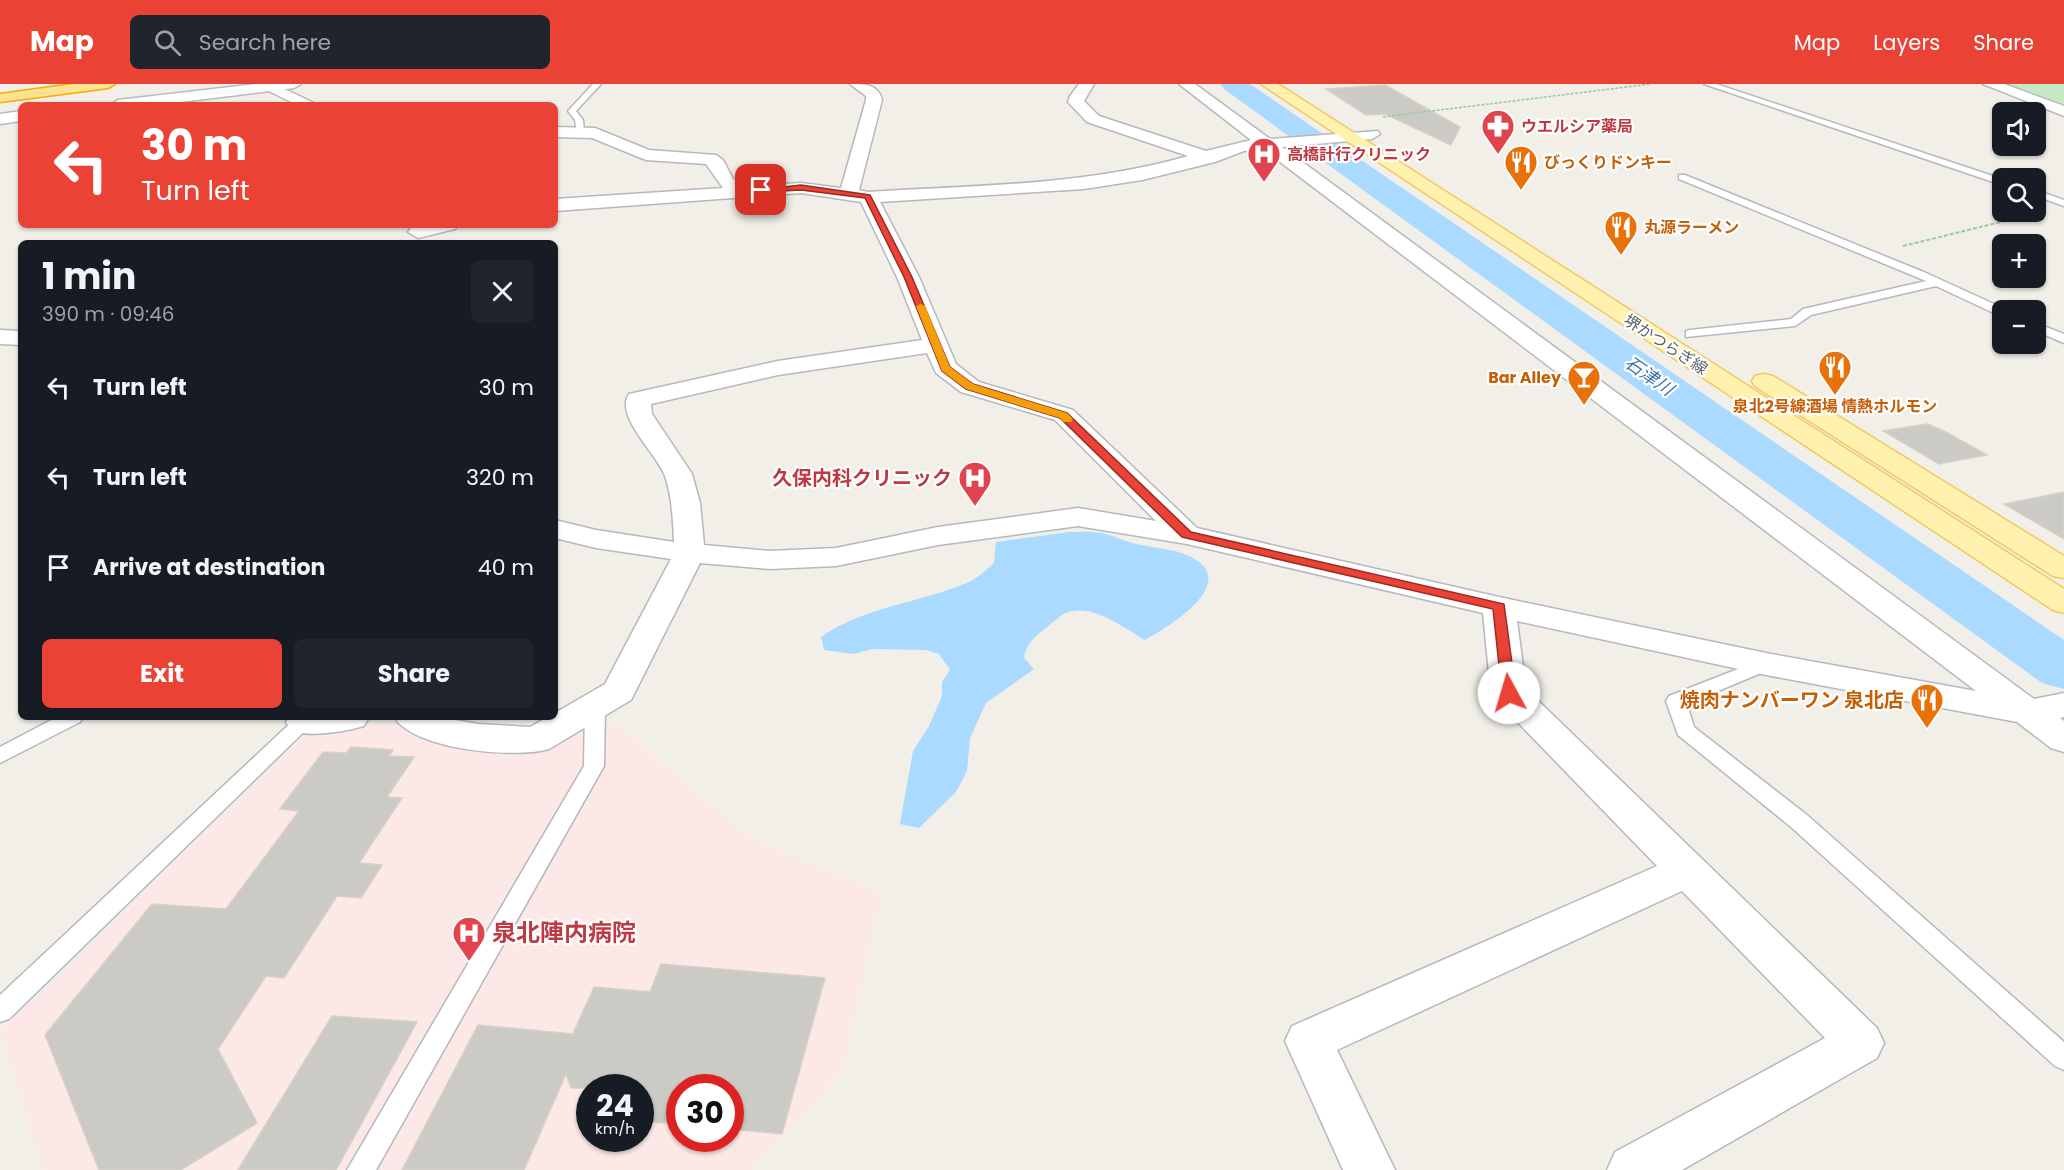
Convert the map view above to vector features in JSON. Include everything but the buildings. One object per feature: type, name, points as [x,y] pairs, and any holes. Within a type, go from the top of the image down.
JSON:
[{"type":"highway","points":[[0,93],[69,84]]},
{"type":"highway","points":[[0,98],[108,84]]},
{"type":"main road","name":"堺かつらぎ線","points":[[1268,84],[2064,603]]},
{"type":"main road","name":"堺かつらぎ線","points":[[1293,84],[1344,132],[1372,134],[2064,569]]},
{"type":"street","points":[[141,102],[294,84]]},
{"type":"street","points":[[857,84],[873,94],[874,100],[862,137],[858,195],[908,277],[945,369],[970,387],[1064,415],[1186,535]]},
{"type":"street","points":[[1088,84],[1077,96],[1076,102],[1093,119],[1209,158]]},
{"type":"street","points":[[1186,84],[2064,739]]},
{"type":"street","points":[[1990,84],[2064,111]]},
{"type":"street","points":[[265,86],[303,102]]},
{"type":"street","points":[[0,119],[18,116]]},
{"type":"street","points":[[558,132],[595,133],[646,155],[710,159],[717,164],[726,182],[741,191]]},
{"type":"street","points":[[558,205],[801,188],[858,195],[1084,184],[1142,175],[1209,158],[1243,146],[1344,132]]},
{"type":"street","points":[[415,233],[436,228]]},
{"type":"street","points":[[0,337],[18,338]]},
{"type":"street","points":[[417,720],[432,729],[478,737],[536,740],[619,692],[690,553],[686,503],[678,474],[639,414],[639,399],[778,368],[937,345]]},
{"type":"street","points":[[558,530],[690,553],[770,560],[836,557],[938,536],[1078,517],[1186,535],[1499,607],[1766,664],[2027,712],[2064,705]]},
{"type":"street","points":[[1499,607],[1509,693],[1860,1042],[1633,1170]]},
{"type":"street","points":[[304,722],[323,720]]},
{"type":"street","points":[[1368,1170],[1309,1041],[1687,871]]},
{"type":"lane","points":[[580,132],[579,120],[572,111],[597,84]]},
{"type":"lane","points":[[1708,84],[1992,179]]},
{"type":"lane","points":[[1682,177],[1937,282],[1992,307]]},
{"type":"lane","points":[[2046,197],[2064,203]]},
{"type":"lane","points":[[1690,334],[1795,322],[1807,312],[1937,282]]},
{"type":"lane","points":[[2046,331],[2064,339]]},
{"type":"lane","points":[[1766,664],[1676,701],[1685,730],[1799,821],[2064,1058]]},
{"type":"lane","points":[[361,1170],[594,766],[595,707]]},
{"type":"lane","points":[[0,756],[67,720]]},
{"type":"lane","points":[[0,1011],[304,722]]},
{"type":"path","points":[[1344,132],[1651,84]]},
{"type":"path","points":[[1870,254],[2000,222]]},
{"type":"shaded area","name":"泉北陣内病院","points":[[391,722],[419,738],[534,754],[588,722],[617,722],[676,777],[755,841],[882,893],[842,1071],[750,1170],[43,1170],[0,1031],[311,730]]},
{"type":"green space","points":[[2003,84],[2064,84],[2064,105]]},
{"type":"water","points":[[1069,532],[1101,533],[1189,556],[1206,570],[1208,581],[1204,593],[1181,616],[1145,640],[1108,618],[1088,611],[1068,612],[1059,617],[1034,638],[1027,649],[1024,658],[1034,669],[986,703],[970,738],[967,771],[956,792],[919,828],[900,824],[913,751],[929,726],[942,696],[942,682],[950,670],[939,654],[926,650],[872,649],[854,654],[824,650],[821,637],[856,618],[951,589],[972,580],[994,563],[996,542]]},
{"type":"waterway","name":"石津川","points":[[1233,84],[2064,669]]},
{"type":"slow traffic","points":[[921,306],[945,369],[970,387],[1064,415],[1067,419]]},
{"type":"place","name":"ウエルシア薬局","points":[[1498,155]]},
{"type":"place","name":"高橋計行クリニック","points":[[1264,183]]},
{"type":"place","name":"びっくりドンキー","points":[[1521,191]]},
{"type":"place","name":"丸源ラーメン","points":[[1621,256]]},
{"type":"place","name":"泉北2号線酒場 情熱ホルモン","points":[[1835,396]]},
{"type":"place","name":"Bar Alley","points":[[1584,406]]},
{"type":"place","name":"久保内科クリニック","points":[[975,507]]},
{"type":"place","name":"焼肉ナンバーワン 泉北店","points":[[1927,729]]},
{"type":"place","name":"泉北陣内病院","points":[[469,962]]},
{"type":"route","points":[[761,190],[801,188],[868,196],[908,277],[945,369],[970,387],[1064,415],[1186,535],[1499,607],[1509,693]]}]
